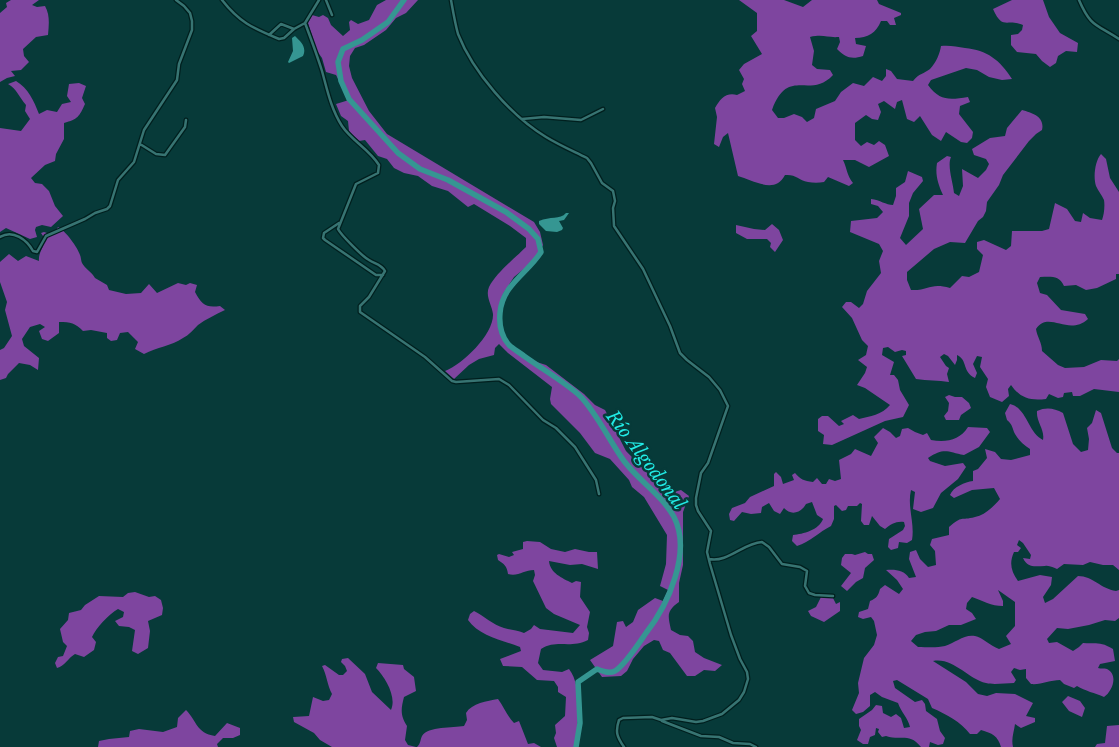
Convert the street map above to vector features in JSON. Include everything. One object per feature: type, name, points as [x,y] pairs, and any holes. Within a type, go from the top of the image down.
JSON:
[{"type":"street","points":[[0,236],[9,233],[13,234],[26,240],[33,251],[37,252],[46,236],[106,209],[112,202],[118,180],[134,162],[144,130],[175,85],[181,57],[192,30],[190,13],[176,0]]},
{"type":"street","points":[[222,0],[238,19],[279,39],[284,38],[294,29],[305,23],[319,0]]},
{"type":"street","points":[[326,0],[332,15]]},
{"type":"street","points":[[452,0],[459,35],[470,58],[487,83],[522,119],[546,137],[587,158],[602,183],[614,192],[614,226],[644,269],[680,352],[709,377],[720,390],[728,406],[708,463],[701,473],[696,505],[711,531],[707,552],[731,635],[747,672],[746,686],[744,692],[733,704],[722,714],[710,719],[696,722],[672,718],[661,720]]},
{"type":"street","points":[[1079,0],[1090,20],[1097,27],[1107,31],[1119,40]]},
{"type":"street","points":[[305,23],[338,120],[379,165],[378,174],[356,184],[338,229],[367,260],[384,268],[384,274],[367,300],[360,306],[360,312],[418,352],[452,381],[499,379],[510,385],[543,420],[556,428],[574,447],[596,480],[598,494]]},
{"type":"street","points":[[269,35],[281,24],[294,29]]},
{"type":"street","points":[[522,119],[544,117],[581,120],[603,109]]},
{"type":"street","points":[[140,144],[156,154],[166,155],[185,127],[186,120]]},
{"type":"street","points":[[340,222],[324,233],[325,240],[376,275],[384,274]]},
{"type":"street","points":[[709,560],[719,560],[755,543],[762,542],[769,547],[782,564],[807,570],[805,586],[809,593],[833,596]]},
{"type":"street","points":[[624,747],[616,732],[620,720],[626,717],[652,717],[701,736],[719,738],[733,743],[750,744],[756,747]]},
{"type":"shaded area","points":[[11,0],[39,0],[32,5],[37,7],[45,6],[47,9],[48,35],[36,37],[23,49],[24,56],[29,62],[21,70],[11,71],[15,76],[0,82],[0,13],[7,7],[6,3]]},
{"type":"shaded area","points":[[386,0],[418,0],[406,13],[396,18],[386,30],[364,45],[355,48],[350,56],[349,66],[352,78],[369,111],[387,134],[534,222],[540,232],[543,245],[536,259],[514,277],[503,294],[499,314],[500,331],[508,345],[527,359],[546,365],[584,394],[595,405],[605,410],[626,451],[668,494],[681,490],[689,496],[683,512],[683,565],[679,583],[679,602],[670,611],[669,621],[671,630],[680,635],[688,636],[693,641],[695,652],[704,658],[722,665],[715,671],[704,670],[695,676],[687,676],[670,653],[663,650],[659,641],[654,640],[644,646],[633,659],[627,671],[621,676],[602,677],[590,660],[613,646],[617,622],[623,621],[626,627],[633,622],[638,610],[655,598],[663,601],[668,590],[660,586],[666,564],[667,535],[644,497],[632,487],[629,480],[610,459],[595,453],[580,433],[551,404],[552,387],[499,344],[495,348],[494,355],[479,359],[469,365],[454,379],[445,371],[460,362],[483,339],[492,322],[493,314],[488,297],[489,287],[501,271],[526,247],[526,238],[474,204],[468,207],[448,191],[432,186],[418,176],[404,173],[394,168],[387,159],[378,156],[365,140],[359,141],[349,131],[348,121],[341,116],[336,104],[349,100],[336,75],[326,72],[308,23],[312,15],[319,17],[323,15],[328,18],[331,25],[343,36],[350,30],[349,22],[351,20],[358,24],[369,20],[377,5]]},
{"type":"shaded area","points":[[739,0],[784,0],[803,7],[812,0],[877,0],[879,4],[901,13],[901,15],[894,18],[896,25],[890,25],[887,21],[881,21],[877,29],[871,34],[855,38],[856,44],[866,46],[863,56],[855,58],[843,54],[837,49],[840,42],[839,37],[810,37],[814,51],[812,65],[817,69],[830,70],[833,75],[816,85],[792,86],[785,89],[778,97],[772,110],[778,118],[794,114],[802,117],[807,122],[814,118],[816,109],[835,101],[841,92],[853,83],[864,86],[873,77],[882,81],[886,76],[886,69],[891,71],[897,79],[913,81],[917,76],[932,67],[941,46],[980,51],[998,61],[1012,79],[1002,80],[989,77],[977,70],[966,68],[931,80],[928,85],[941,97],[955,99],[968,97],[970,102],[960,106],[959,114],[973,132],[972,138],[967,143],[961,142],[946,132],[941,141],[932,135],[920,116],[914,122],[907,119],[902,100],[897,102],[895,109],[884,101],[878,104],[881,112],[878,120],[866,115],[855,123],[855,140],[861,146],[867,142],[874,145],[879,141],[885,145],[889,156],[869,167],[855,160],[843,160],[849,178],[853,183],[849,186],[828,177],[824,182],[814,183],[789,175],[785,175],[776,184],[757,183],[738,176],[728,133],[723,137],[719,147],[714,144],[717,117],[715,108],[721,99],[727,95],[737,95],[745,91],[742,84],[744,79],[739,70],[744,64],[762,54],[751,36],[757,31],[757,13]]},
{"type":"shaded area","points":[[1012,0],[1043,0],[1049,17],[1060,33],[1078,43],[1077,52],[1066,51],[1058,56],[1056,63],[1050,67],[1036,54],[1017,52],[1011,45],[1011,35],[1018,34],[1022,30],[1023,25],[1002,22],[996,16],[993,9]]},
{"type":"shaded area","points":[[16,81],[27,91],[39,114],[47,110],[57,112],[62,104],[71,102],[67,96],[69,84],[79,83],[86,86],[82,98],[85,104],[81,112],[75,119],[64,123],[64,139],[56,154],[55,161],[45,165],[31,178],[35,183],[42,184],[49,191],[55,206],[63,216],[51,227],[42,225],[36,227],[37,237],[30,239],[6,228],[0,232],[0,128],[21,131],[30,119],[25,111],[26,105],[16,91],[8,84]]},
{"type":"shaded area","points":[[1022,110],[1034,114],[1040,119],[1042,130],[1029,141],[1003,175],[999,185],[987,202],[983,217],[978,221],[965,243],[950,242],[934,249],[907,272],[907,280],[911,290],[934,286],[950,288],[962,276],[969,277],[979,272],[983,255],[977,249],[977,242],[984,240],[1006,250],[1011,246],[1012,231],[1042,231],[1049,229],[1055,203],[1067,209],[1075,221],[1081,222],[1083,213],[1090,218],[1102,220],[1104,200],[1096,186],[1095,178],[1096,165],[1101,154],[1106,159],[1110,178],[1119,192],[1119,274],[1116,274],[1116,279],[1097,288],[1086,290],[1076,285],[1064,286],[1060,280],[1054,277],[1040,277],[1037,283],[1040,293],[1047,295],[1061,310],[1085,314],[1088,319],[1081,324],[1073,325],[1047,322],[1041,324],[1036,329],[1042,351],[1058,365],[1065,368],[1084,367],[1101,360],[1117,361],[1119,359],[1119,392],[1094,389],[1080,396],[1073,396],[1072,392],[1064,393],[1063,397],[1058,398],[1049,394],[1046,399],[1035,399],[1022,396],[1011,385],[1008,389],[1009,396],[1002,402],[990,397],[986,387],[988,379],[980,367],[982,357],[977,356],[973,364],[977,373],[975,378],[968,373],[960,357],[957,355],[955,365],[944,354],[940,357],[949,368],[947,374],[949,382],[920,380],[916,379],[902,356],[906,355],[906,351],[895,352],[888,347],[883,348],[882,355],[894,362],[890,375],[894,375],[898,380],[900,390],[909,405],[903,417],[885,421],[832,445],[823,444],[824,435],[818,431],[818,419],[822,416],[828,416],[839,426],[844,424],[841,421],[853,415],[859,419],[872,416],[880,413],[890,405],[865,388],[857,385],[867,367],[858,360],[866,355],[868,346],[862,340],[852,318],[842,307],[846,302],[851,302],[859,308],[863,304],[867,291],[881,273],[879,261],[883,251],[879,244],[850,232],[851,221],[877,218],[883,212],[878,206],[871,204],[871,199],[893,205],[896,188],[905,182],[908,171],[922,177],[923,181],[913,193],[909,203],[909,216],[900,238],[906,245],[923,229],[919,209],[934,195],[943,195],[937,179],[937,163],[947,156],[951,157],[950,169],[954,193],[959,196],[963,186],[962,169],[978,178],[989,164],[986,159],[974,155],[972,149],[990,138],[1005,136],[1007,128]]},
{"type":"shaded area","points":[[772,224],[779,230],[783,240],[775,252],[770,247],[771,243],[767,239],[747,239],[736,233],[736,225],[765,230]]},
{"type":"shaded area","points":[[58,227],[74,244],[83,265],[95,278],[107,285],[109,290],[126,294],[141,293],[149,284],[157,293],[178,283],[186,285],[190,283],[197,285],[195,292],[202,303],[208,306],[220,306],[225,310],[201,323],[178,341],[144,354],[135,349],[138,342],[128,332],[120,333],[117,340],[111,341],[107,338],[107,333],[91,330],[83,331],[78,326],[67,322],[59,322],[59,333],[48,341],[42,339],[39,331],[45,327],[40,324],[30,327],[22,339],[24,346],[39,358],[38,370],[30,365],[19,363],[6,378],[0,380],[0,350],[4,348],[12,336],[5,310],[7,302],[0,282],[0,262],[9,254],[18,261],[26,256],[39,261],[39,255],[45,239],[41,233],[53,235]]},
{"type":"shaded area","points":[[949,395],[962,397],[969,403],[971,408],[961,415],[959,420],[946,420],[944,416],[948,411],[949,403],[945,397]]},
{"type":"shaded area","points":[[1010,404],[1016,406],[1034,432],[1043,440],[1043,432],[1037,411],[1050,409],[1063,413],[1073,444],[1081,452],[1088,450],[1087,428],[1092,423],[1096,410],[1101,413],[1112,448],[1119,453],[1119,570],[1113,565],[1090,562],[1083,565],[1064,564],[1057,569],[1048,566],[1030,565],[1023,558],[1030,559],[1031,555],[1019,540],[1017,545],[1021,548],[1018,552],[1014,552],[1011,563],[1012,570],[1018,581],[1040,575],[1052,577],[1051,585],[1043,597],[1045,603],[1053,599],[1078,576],[1088,578],[1111,590],[1119,590],[1119,618],[1115,621],[1105,620],[1068,629],[1057,628],[1047,639],[1049,643],[1057,642],[1073,651],[1083,643],[1101,644],[1113,649],[1115,661],[1100,664],[1098,668],[1107,669],[1111,672],[1113,675],[1112,688],[1104,697],[1077,686],[1074,688],[1060,680],[1031,684],[1026,678],[1026,669],[1014,668],[1011,672],[1016,680],[1014,683],[989,684],[979,681],[947,662],[933,661],[966,682],[978,694],[987,696],[996,693],[1015,694],[1033,703],[1026,716],[1035,718],[1035,722],[1021,728],[1015,724],[1012,738],[1013,747],[1001,747],[998,740],[991,734],[981,730],[977,734],[970,734],[953,719],[932,708],[928,699],[897,680],[893,681],[895,688],[915,702],[922,700],[926,711],[937,719],[940,731],[945,738],[943,744],[938,745],[930,742],[929,747],[921,747],[917,742],[909,738],[882,737],[878,732],[879,729],[876,728],[875,735],[870,737],[868,744],[863,744],[857,740],[861,730],[859,719],[876,705],[882,706],[883,713],[891,717],[896,714],[901,718],[904,728],[910,727],[898,703],[875,692],[870,695],[870,706],[863,712],[856,714],[852,710],[859,693],[858,683],[864,658],[874,645],[877,635],[874,621],[871,617],[863,619],[858,617],[859,612],[868,609],[870,601],[877,596],[880,589],[885,585],[899,594],[903,589],[897,580],[886,570],[905,573],[909,578],[916,577],[909,559],[910,552],[916,550],[920,559],[928,567],[936,565],[935,551],[930,545],[932,539],[949,535],[949,527],[954,523],[982,514],[992,508],[1000,499],[994,488],[972,490],[954,498],[950,495],[960,485],[973,481],[973,471],[978,469],[987,458],[985,449],[995,452],[1001,459],[1011,460],[1030,455],[1030,449],[1022,443],[1014,432],[1005,413]],"holes":[[[998,590],[1015,602],[1015,626],[1006,636],[1011,644],[999,649],[975,636],[967,636],[949,645],[939,647],[918,647],[911,641],[916,635],[936,631],[949,625],[961,625],[976,619],[966,609],[967,603],[972,597],[1003,606]]]},
{"type":"shaded area","points":[[968,427],[987,428],[990,432],[979,447],[964,455],[942,451],[928,458],[930,461],[945,466],[963,463],[966,467],[958,479],[941,493],[933,508],[921,512],[913,509],[915,492],[911,490],[912,540],[907,543],[899,542],[898,548],[891,550],[888,547],[889,539],[903,530],[904,522],[894,523],[885,529],[872,516],[869,525],[864,525],[861,521],[862,504],[860,503],[857,506],[848,506],[846,510],[842,511],[836,505],[834,506],[834,519],[831,526],[797,546],[792,541],[793,535],[814,529],[823,519],[817,515],[812,502],[793,513],[784,508],[780,514],[774,511],[769,503],[762,507],[761,513],[751,514],[742,512],[734,521],[730,520],[729,514],[732,508],[745,503],[750,497],[774,486],[774,474],[776,472],[781,477],[783,484],[794,480],[792,475],[795,473],[807,481],[813,482],[817,478],[822,484],[826,484],[829,479],[835,481],[841,479],[839,460],[851,454],[855,449],[871,456],[878,443],[874,437],[883,428],[896,438],[900,436],[902,429],[908,428],[923,435],[927,433],[931,440],[942,441],[957,438]]},
{"type":"shaded area","points":[[523,542],[540,542],[551,549],[565,552],[575,549],[597,552],[598,569],[582,564],[570,565],[549,561],[554,572],[561,577],[572,583],[576,581],[581,582],[580,597],[590,612],[587,627],[589,633],[588,640],[575,644],[547,646],[541,649],[538,663],[543,670],[562,672],[569,669],[573,677],[578,696],[575,747],[557,747],[554,738],[556,733],[555,725],[565,716],[566,697],[558,692],[558,687],[554,681],[537,680],[522,667],[503,666],[500,659],[521,651],[520,647],[485,634],[468,620],[470,614],[474,611],[500,627],[524,633],[534,625],[540,629],[573,633],[580,625],[554,614],[546,608],[533,581],[534,570],[515,575],[508,574],[505,566],[498,560],[497,555],[509,557],[514,555],[512,552],[523,549]]},
{"type":"shaded area","points":[[865,552],[872,554],[874,560],[865,568],[863,578],[847,591],[841,586],[851,573],[841,565],[842,558],[845,554],[855,555]]},
{"type":"shaded area","points":[[135,592],[149,597],[155,596],[161,600],[163,608],[162,615],[148,621],[150,631],[148,648],[138,654],[132,651],[135,630],[119,626],[115,621],[123,617],[124,612],[118,609],[94,633],[92,637],[96,642],[94,650],[84,657],[75,654],[57,668],[55,663],[58,657],[63,656],[67,646],[63,642],[60,629],[68,620],[69,613],[81,610],[99,596],[123,597],[128,593]]},
{"type":"shaded area","points":[[821,597],[833,598],[836,604],[840,602],[840,611],[824,622],[811,616],[808,611],[816,607]]},
{"type":"shaded area","points":[[348,658],[365,674],[372,692],[391,710],[391,693],[376,668],[378,663],[403,665],[404,669],[414,677],[416,691],[404,697],[402,712],[407,726],[405,740],[408,745],[416,747],[332,747],[320,740],[314,733],[294,722],[293,717],[309,716],[313,697],[323,701],[329,700],[332,694],[322,666],[325,665],[339,675],[343,675],[347,671],[341,662],[342,659]]},
{"type":"shaded area","points":[[1068,696],[1080,701],[1085,708],[1082,717],[1069,711],[1062,702]]},
{"type":"shaded area","points":[[498,699],[514,723],[519,721],[528,744],[534,743],[541,747],[417,747],[422,736],[430,730],[464,726],[467,720],[466,713],[472,707]]},
{"type":"shaded area","points":[[186,710],[204,732],[215,736],[227,723],[240,728],[240,735],[233,738],[223,738],[217,744],[218,747],[98,747],[99,741],[129,737],[130,731],[139,729],[163,732],[177,727],[178,718]]},
{"type":"shaded area","points":[[1119,725],[1119,747],[1095,747],[1097,744],[1105,743],[1107,726]]},
{"type":"water","points":[[295,36],[303,45],[304,53],[303,56],[289,63],[293,51],[292,38]]},
{"type":"water","points":[[569,213],[564,220],[559,221],[563,228],[562,230],[557,232],[546,231],[539,224],[539,221]]},
{"type":"waterway","name":"Río Algodonal","points":[[404,0],[388,22],[362,40],[343,49],[338,62],[341,81],[349,99],[398,153],[420,169],[448,180],[506,212],[529,229],[538,239],[541,252],[536,260],[510,287],[502,303],[500,321],[504,338],[512,348],[566,385],[585,401],[624,461],[669,509],[679,531],[679,562],[675,578],[662,608],[632,654],[615,671],[606,672],[597,669],[578,682],[580,723],[576,747]]}]
